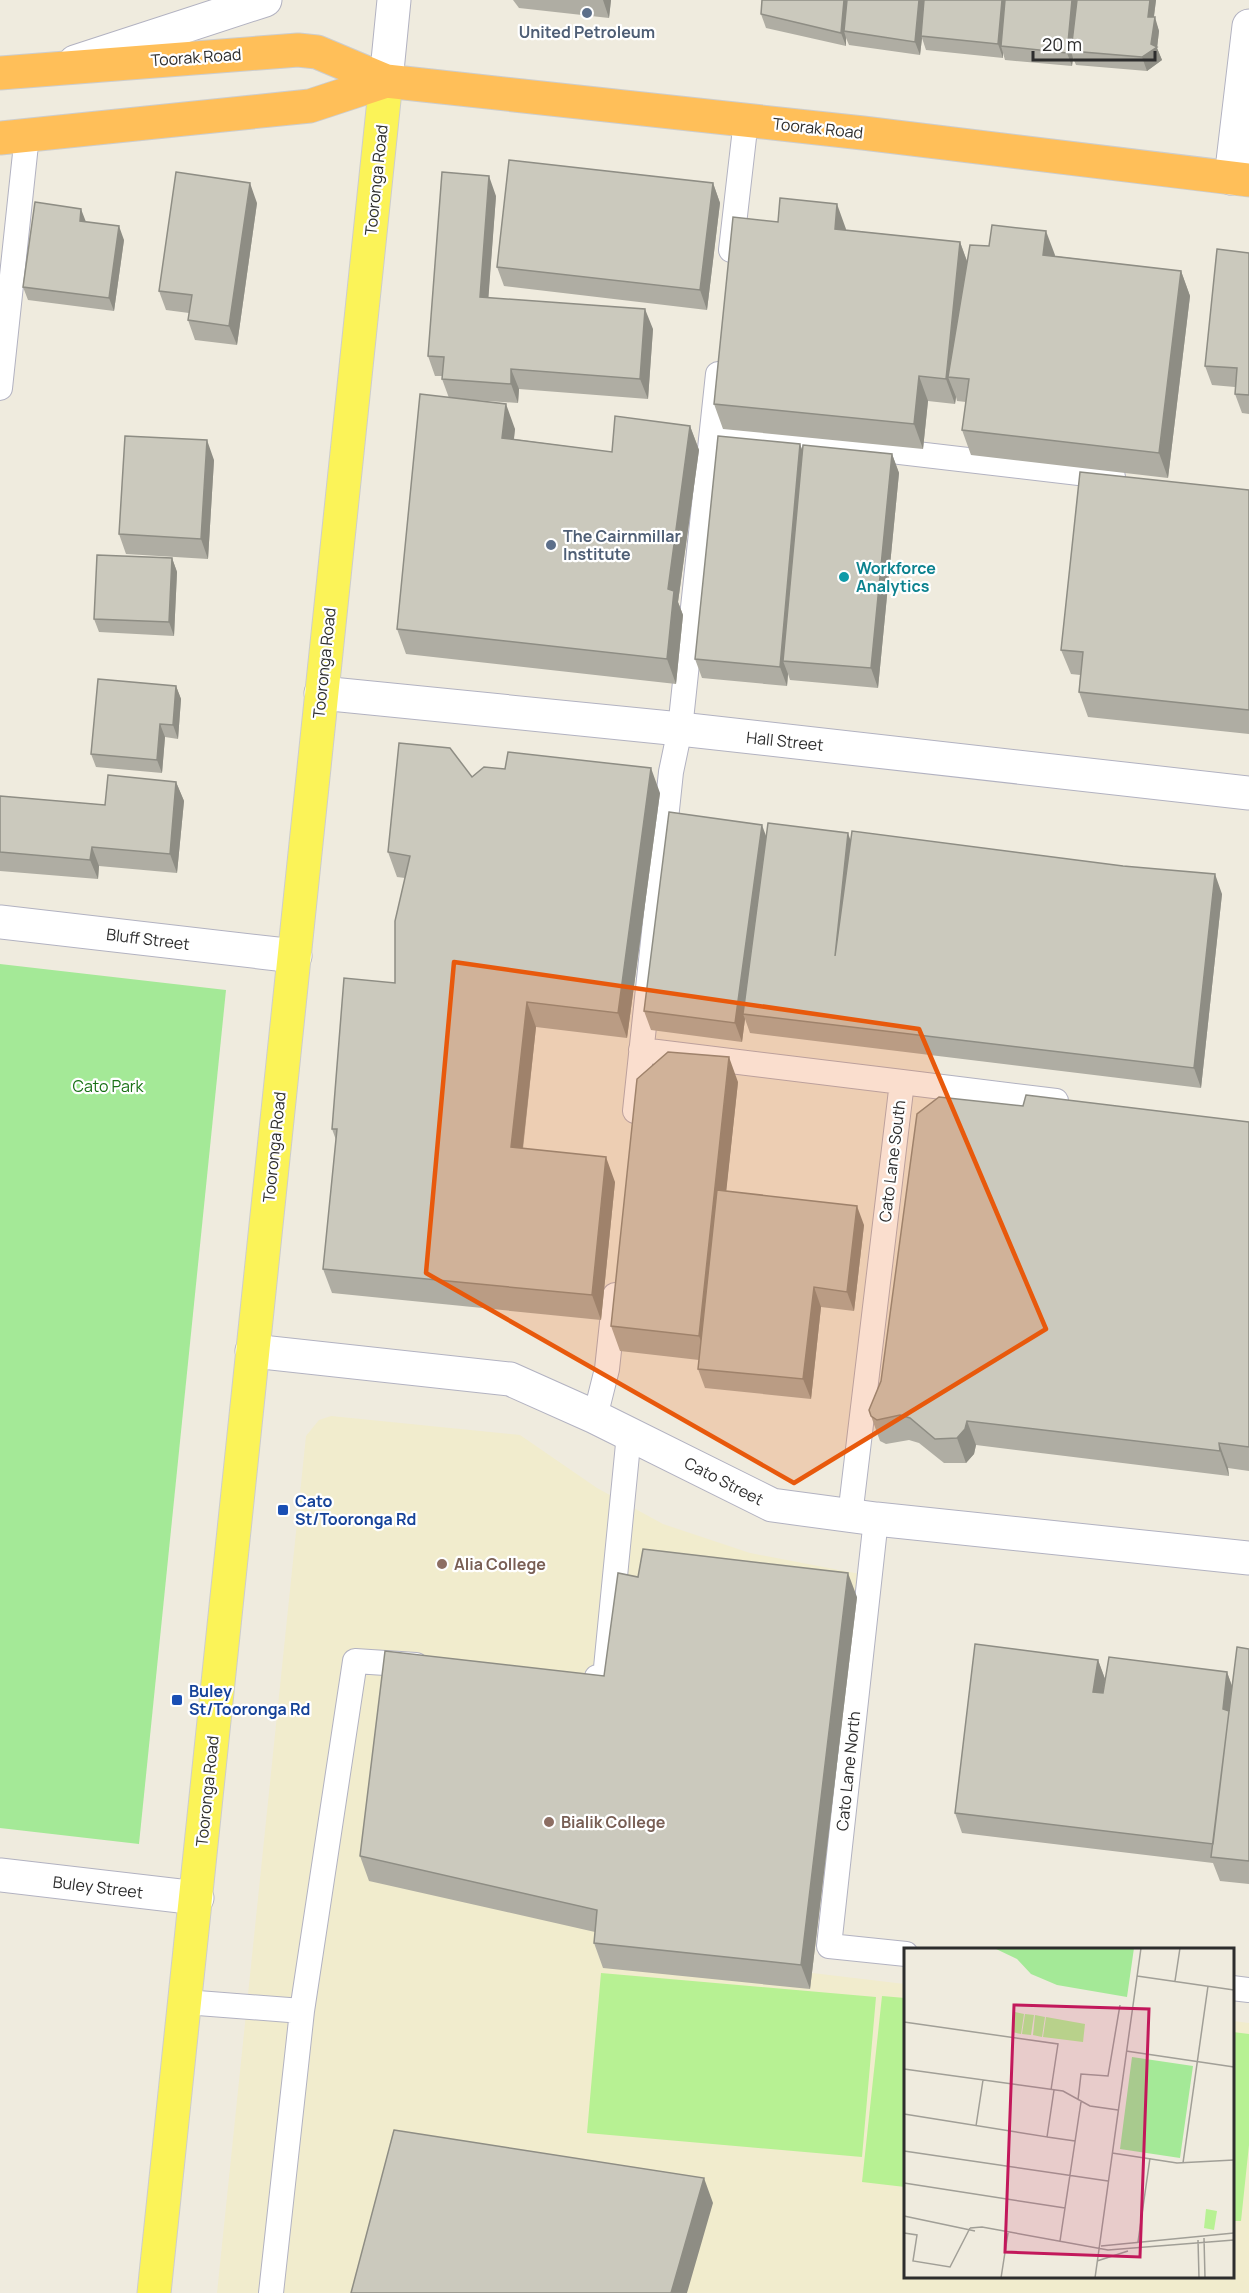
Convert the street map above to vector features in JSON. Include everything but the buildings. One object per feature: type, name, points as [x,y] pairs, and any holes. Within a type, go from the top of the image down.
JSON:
[{"type":"highway","name":"Toorak Road","points":[[0,73],[298,50],[317,52],[386,81],[746,120],[1240,179]]},
{"type":"highway","name":"Toorak Road","points":[[14,137],[310,106],[386,81]]},
{"type":"main road","name":"Tooronga Road","points":[[154,2293],[386,81]]},
{"type":"street","points":[[59,67],[265,0]]},
{"type":"street","name":"Tooronga Road","points":[[386,81],[394,0]]},
{"type":"street","points":[[1240,179],[1249,26]]},
{"type":"street","name":"Hall Street","points":[[321,693],[680,729],[1249,793]]},
{"type":"street","name":"Bluff Street","points":[[0,922],[295,956]]},
{"type":"street","name":"Cato Street","points":[[252,1351],[510,1379],[595,1417],[772,1505],[863,1518],[1249,1558]]},
{"type":"street","name":"Buley Street","points":[[0,1875],[197,1898]]},
{"type":"lane","points":[[729,276],[746,120]]},
{"type":"lane","points":[[0,388],[14,137]]},
{"type":"lane","points":[[632,1133],[671,772],[680,729],[721,347]]},
{"type":"lane","points":[[712,430],[1132,479]]},
{"type":"lane","points":[[641,1050],[902,1082]]},
{"type":"lane","name":"Cato Lane South","points":[[863,1518],[902,1082],[1075,1103]]},
{"type":"lane","points":[[595,1417],[607,1369],[617,1274]]},
{"type":"lane","points":[[569,1675],[605,1678],[629,1434]]},
{"type":"lane","name":"Cato Lane North","points":[[863,1518],[829,1946],[904,1954]]},
{"type":"lane","points":[[271,2293],[302,2011],[355,1660],[438,1666]]},
{"type":"lane","points":[[1234,1988],[1249,1990]]},
{"type":"lane","points":[[185,2002],[302,2011]]},
{"type":"highlighted area","points":[[454,962],[919,1029],[1046,1329],[794,1483],[426,1273]]},
{"type":"shaded area","name":"Bialik College","points":[[331,1416],[520,1435],[597,1488],[663,1524],[750,1553],[860,1574],[812,1973],[904,1984],[904,2278],[1234,2278],[1234,2021],[1249,2023],[1249,2293],[217,2293],[306,1436],[319,1420]]},
{"type":"green space","name":"Cato Park","points":[[0,964],[226,990],[139,1844],[0,1828]]},
{"type":"green space","points":[[601,1973],[876,1997],[862,2157],[587,2133]]},
{"type":"green space","points":[[882,1996],[904,1998],[904,2187],[862,2182]]},
{"type":"green space","points":[[1234,2032],[1249,2034],[1249,2145],[1241,2221],[1234,2221]]},
{"type":"place","name":"United Petroleum","points":[[587,13]]},
{"type":"place","name":"The Cairnmillar Institute","points":[[551,545]]},
{"type":"place","name":"Workforce Analytics","points":[[844,577]]},
{"type":"place","name":"Cato St/Tooronga Rd","points":[[283,1510]]},
{"type":"place","name":"Alia College","points":[[442,1564]]},
{"type":"place","name":"Buley St/Tooronga Rd","points":[[177,1700]]},
{"type":"place","name":"Bialik College","points":[[549,1822]]}]
